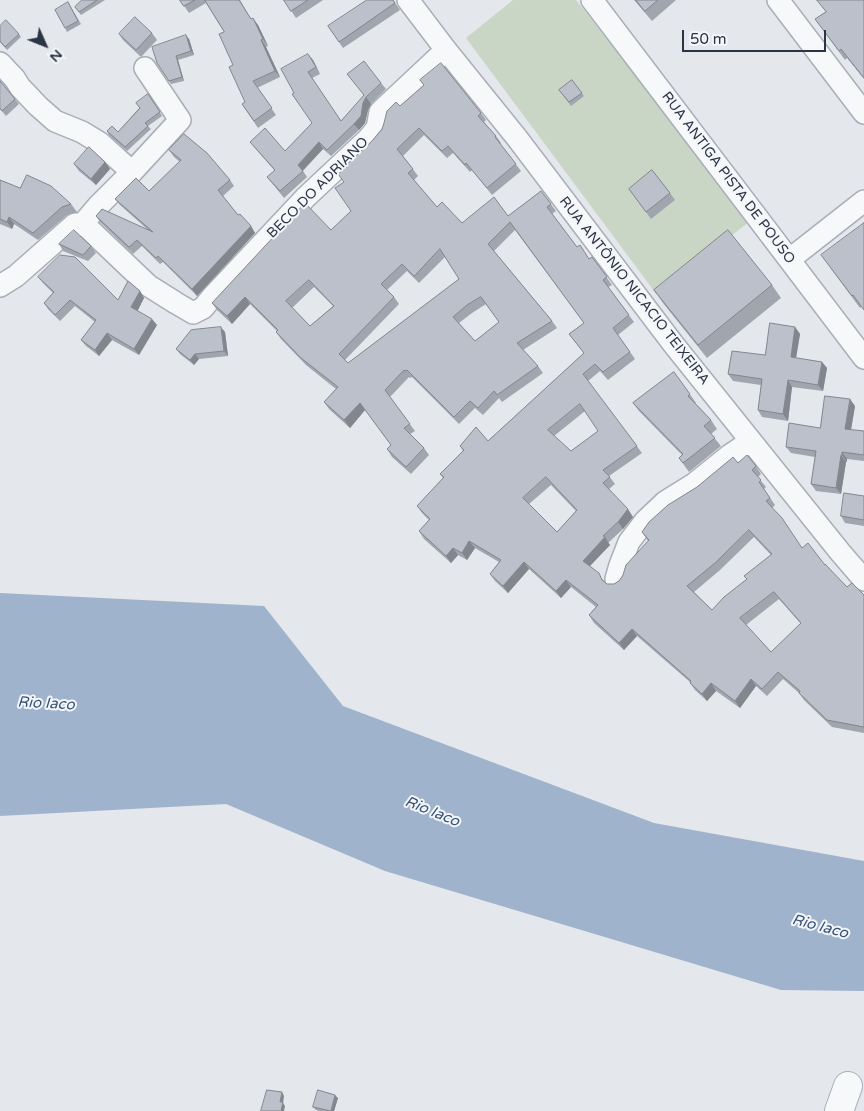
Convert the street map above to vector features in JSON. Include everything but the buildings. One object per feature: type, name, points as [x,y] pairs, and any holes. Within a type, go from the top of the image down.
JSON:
[{"type":"street","name":"RUA ANTÔNIO NICACIO TEIXEIRA","points":[[408,0],[518,138],[674,345],[864,580]]},
{"type":"street","name":"RUA ANTIGA PISTA DE POUSO","points":[[592,0],[864,358]]},
{"type":"street","points":[[778,0],[864,113]]},
{"type":"street","name":"BECO DO ADRIANO","points":[[83,225],[149,286],[194,312],[203,308],[306,196],[368,139],[377,128],[382,108],[446,50]]},
{"type":"street","points":[[0,62],[26,94],[56,121],[82,132],[100,143],[132,172]]},
{"type":"street","points":[[0,286],[16,276],[75,224],[83,225],[98,206],[180,120],[145,68]]},
{"type":"street","points":[[790,259],[864,200]]},
{"type":"street","points":[[616,579],[629,542],[645,521],[665,502],[694,484],[751,441]]},
{"type":"green space","points":[[513,0],[576,0],[750,221],[657,295],[466,38]]},
{"type":"water","name":"Rio Iaco","points":[[0,593],[264,606],[343,706],[654,823],[864,861],[864,991],[781,990],[385,871],[226,804],[0,816]]}]
